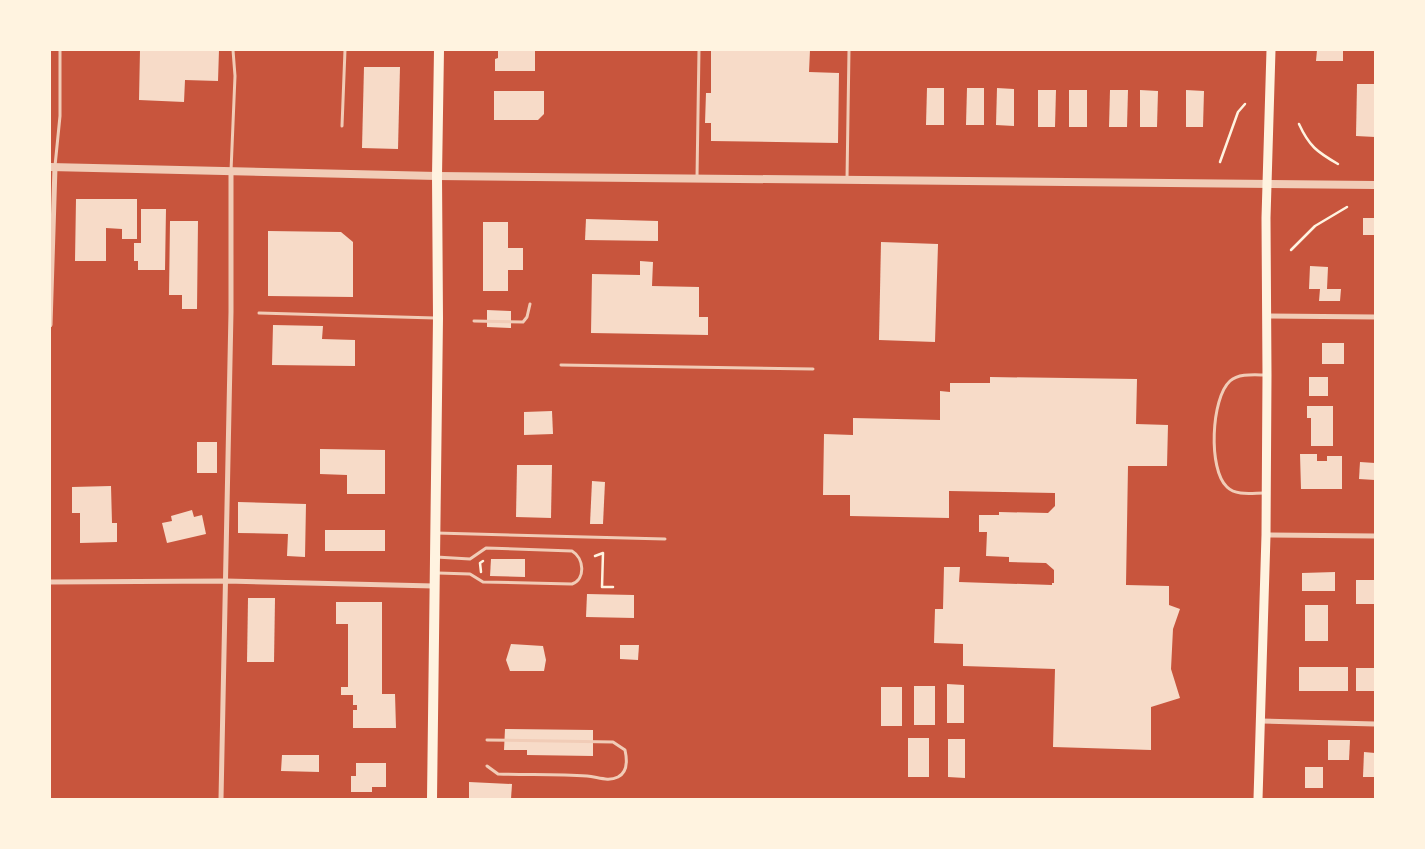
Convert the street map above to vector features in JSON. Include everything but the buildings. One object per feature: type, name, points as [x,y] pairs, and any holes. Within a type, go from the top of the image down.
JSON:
[{"type":"main road","points":[[432,799],[438,318],[437,176],[440,50]]},
{"type":"main road","points":[[1258,799],[1266,535],[1267,184],[1271,50]]},
{"type":"street","points":[[50,325],[52,167],[437,176],[1375,186]]},
{"type":"street","points":[[221,799],[231,312],[231,171]]},
{"type":"street","points":[[1267,316],[1375,317]]},
{"type":"street","points":[[1266,535],[1375,536]]},
{"type":"street","points":[[50,582],[226,581],[434,586]]},
{"type":"street","points":[[1261,721],[1375,724]]},
{"type":"lane","points":[[52,167],[60,116],[60,50]]},
{"type":"lane","points":[[231,171],[235,76],[233,50]]},
{"type":"lane","points":[[342,126],[345,50]]},
{"type":"lane","points":[[697,178],[699,50]]},
{"type":"lane","points":[[847,180],[849,50]]},
{"type":"lane","points":[[474,321],[523,322],[527,317],[530,304]]},
{"type":"lane","points":[[259,313],[438,318]]},
{"type":"lane","points":[[560,364],[813,369]]},
{"type":"lane","points":[[1266,494],[1240,493],[1227,487],[1217,468],[1213,438],[1218,403],[1228,382],[1239,376],[1267,375]]},
{"type":"lane","points":[[435,533],[665,539]]},
{"type":"lane","points":[[435,558],[470,559],[486,548],[572,551],[578,555],[581,561],[581,576],[578,582],[572,584],[483,582],[470,574],[435,573]]},
{"type":"lane","points":[[487,740],[613,742],[625,750],[628,759],[625,769],[620,776],[610,780],[589,776],[498,774],[487,766]]},
{"type":"path","points":[[1220,162],[1238,112],[1245,104]]},
{"type":"path","points":[[1299,124],[1306,140],[1320,153],[1338,164]]},
{"type":"path","points":[[1291,250],[1315,226],[1347,207]]},
{"type":"path","points":[[595,556],[603,553],[602,587],[613,587]]},
{"type":"path","points":[[481,574],[480,563],[484,560]]}]
